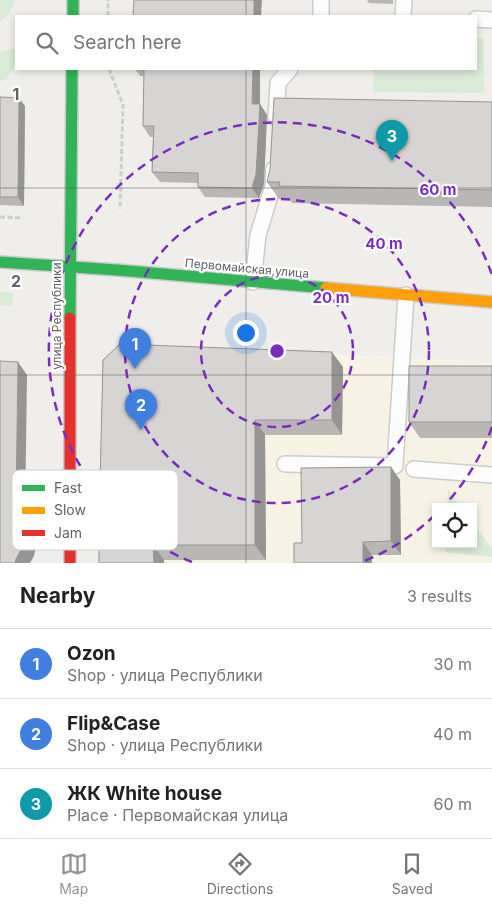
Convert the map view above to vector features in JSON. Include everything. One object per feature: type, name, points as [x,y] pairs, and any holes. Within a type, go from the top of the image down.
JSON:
[{"type":"main road","points":[[73,0],[73,15]]},
{"type":"main road","name":"улица Республики","points":[[70,470],[72,70]]},
{"type":"main road","name":"Первомайская улица","points":[[0,262],[117,270],[492,302]]},
{"type":"main road","name":"улица Республики","points":[[70,550],[70,563]]},
{"type":"lane","points":[[321,0],[321,15]]},
{"type":"lane","points":[[404,0],[404,15]]},
{"type":"lane","points":[[477,19],[492,20]]},
{"type":"lane","points":[[276,130],[278,83],[289,70]]},
{"type":"lane","points":[[253,282],[258,235],[273,186],[274,158]]},
{"type":"lane","points":[[285,464],[395,466],[406,295]]},
{"type":"lane","points":[[414,469],[492,475]]},
{"type":"path","points":[[108,0],[108,15]]},
{"type":"path","points":[[109,70],[123,105],[120,209]]},
{"type":"path","points":[[0,217],[23,218]]},
{"type":"shaded area","points":[[120,344],[492,362],[492,563],[110,563],[111,550],[178,550],[178,470],[114,470]]},
{"type":"green space","points":[[0,0],[15,0],[5,18],[0,22]]},
{"type":"green space","points":[[477,38],[484,38],[484,93],[373,92],[374,70],[477,70]]},
{"type":"green space","points":[[15,48],[15,59],[11,72],[0,82],[0,53]]},
{"type":"green space","points":[[0,292],[13,293],[12,306],[0,305]]},
{"type":"green space","points":[[448,489],[458,503],[447,503]]},
{"type":"green space","points":[[477,528],[492,548],[492,557],[445,552],[446,548],[477,548]]},
{"type":"building","points":[[134,0],[254,0],[254,15],[133,15]]},
{"type":"building","points":[[144,70],[253,70],[252,104],[260,104],[256,174],[252,188],[198,187],[198,173],[152,172],[154,126],[143,126]]},
{"type":"building","points":[[0,97],[19,98],[18,197],[0,197]]},
{"type":"building","points":[[274,98],[492,102],[492,190],[279,186],[280,182],[267,182],[270,169]]},
{"type":"building","points":[[120,344],[332,352],[332,420],[255,420],[255,545],[178,545],[178,470],[100,470],[103,360]]},
{"type":"building","points":[[0,361],[18,362],[16,470],[12,470],[12,550],[21,550],[15,563],[0,563]]},
{"type":"building","points":[[409,366],[492,366],[492,422],[409,422]]},
{"type":"building","points":[[391,467],[391,541],[363,542],[363,563],[294,563],[294,543],[302,543],[301,468]]},
{"type":"building","points":[[99,550],[153,550],[154,563],[99,563]]},
{"type":"traffic: fast","points":[[73,0],[73,15]]},
{"type":"traffic: fast","points":[[70,318],[72,70]]},
{"type":"traffic: fast","points":[[0,262],[326,288]]},
{"type":"traffic: slow","points":[[326,288],[492,302]]},
{"type":"traffic: jam","points":[[70,318],[70,470]]},
{"type":"traffic: jam","points":[[70,550],[70,563]]},
{"type":"place","name":"ЖК White house","points":[[392,161]]},
{"type":"place","name":"Ozon","points":[[135,369]]},
{"type":"place","name":"Flip&Case","points":[[141,430]]}]
